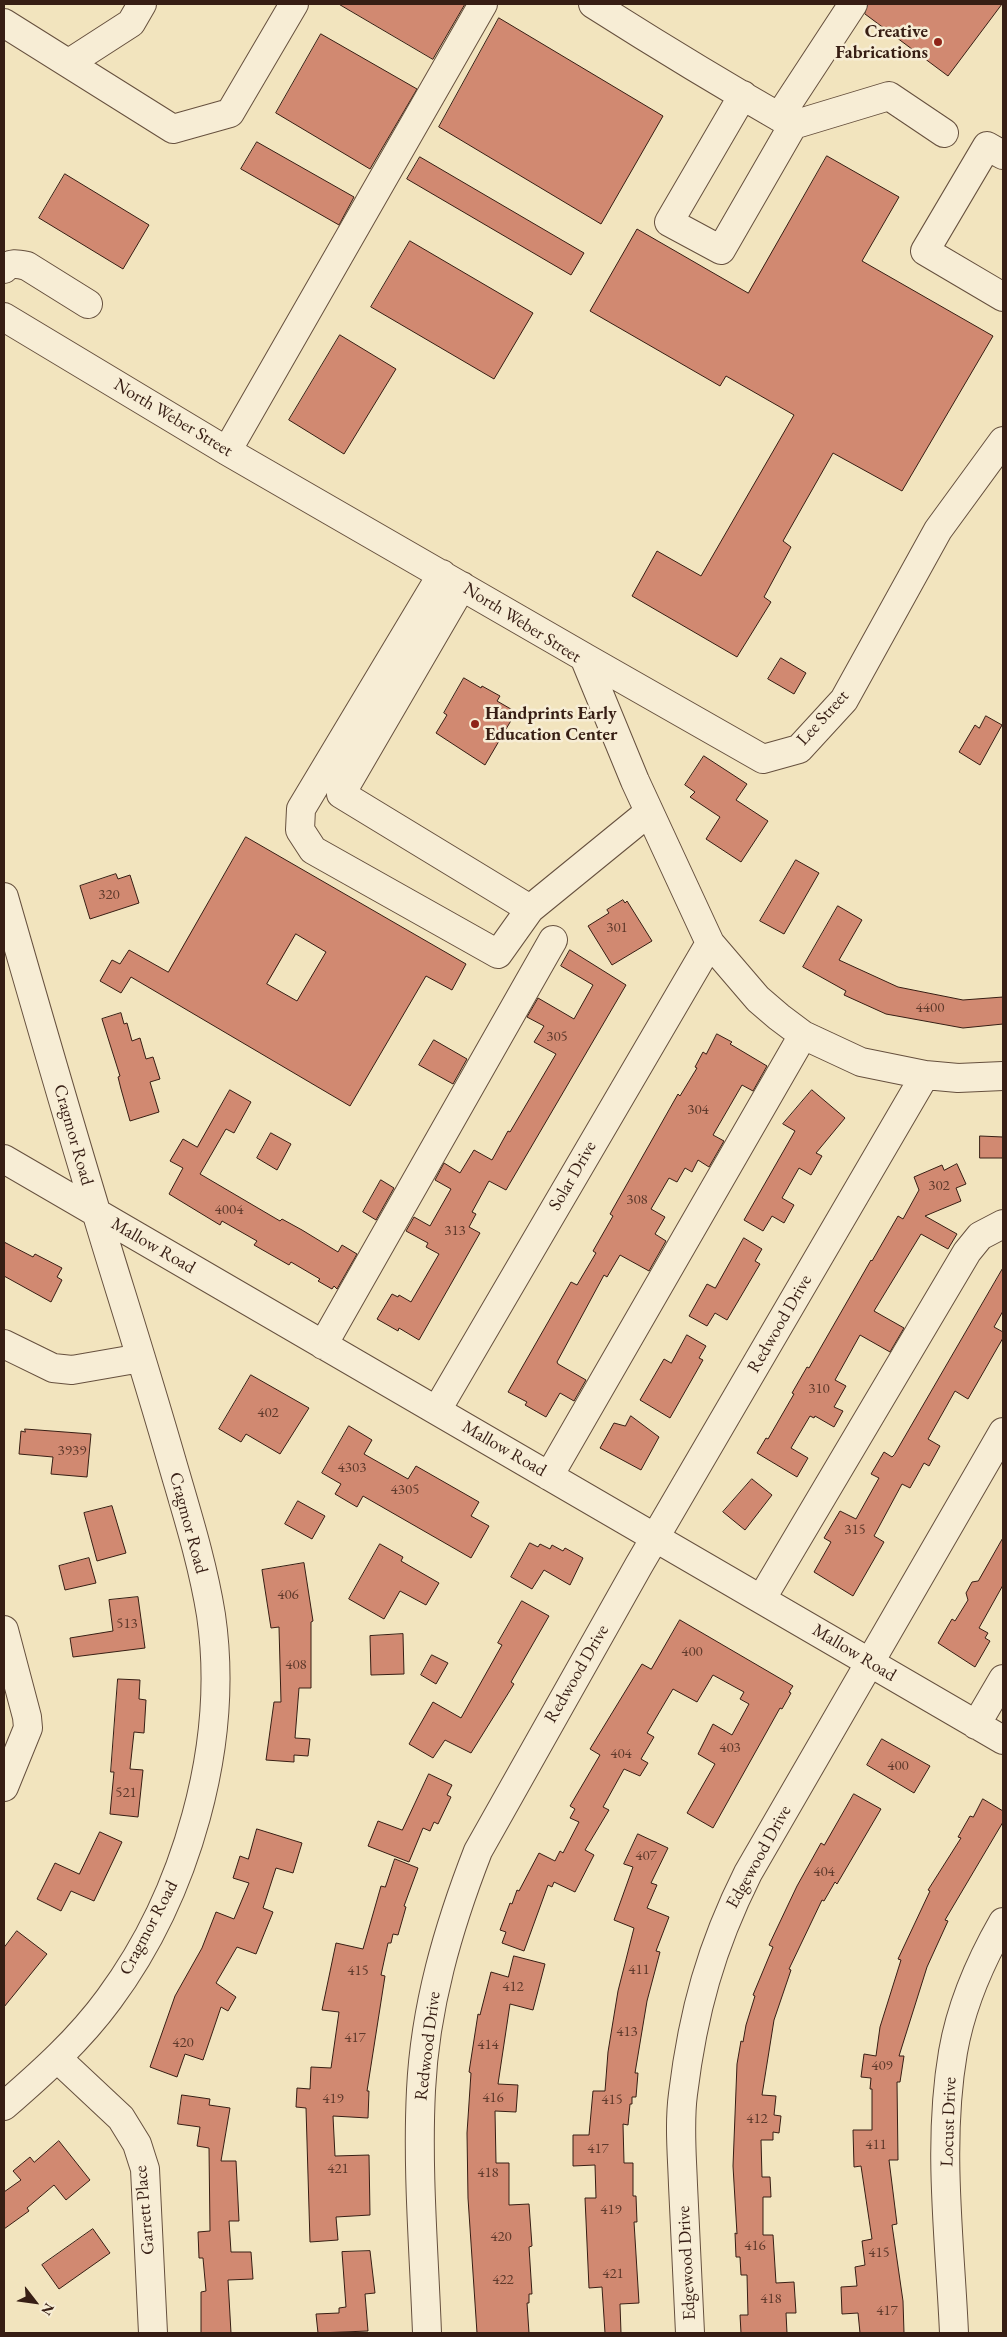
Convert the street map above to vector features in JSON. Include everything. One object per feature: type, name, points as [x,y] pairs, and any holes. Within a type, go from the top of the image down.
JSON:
[{"type":"street","points":[[69,63],[131,23],[142,4]]},
{"type":"street","points":[[4,23],[173,129],[230,113],[294,4]]},
{"type":"street","points":[[227,451],[483,4]]},
{"type":"street","points":[[593,4],[694,69],[786,121],[889,96],[944,132]]},
{"type":"street","points":[[743,96],[669,222],[721,250],[786,121],[854,4]]},
{"type":"street","points":[[1003,155],[987,146],[925,251],[1003,297]]},
{"type":"street","points":[[4,269],[8,265],[27,266],[88,304]]},
{"type":"street","name":"North Weber Street","points":[[4,317],[227,451],[584,657],[649,812],[710,943],[758,999],[803,1035],[861,1062],[925,1075],[958,1078],[1003,1076]]},
{"type":"street","name":"Lee Street","points":[[584,657],[763,760],[799,749],[844,700],[938,530],[1003,440]]},
{"type":"street","points":[[452,580],[301,808],[300,830],[313,850],[498,954],[530,909],[649,812]]},
{"type":"street","points":[[452,580],[341,794],[530,909]]},
{"type":"street","name":"Cragmor Road","points":[[4,897],[96,1213],[198,1550],[211,1617],[214,1672],[213,1716],[208,1769],[197,1814],[180,1869],[160,1914],[135,1961],[82,2033],[58,2059],[4,2106]]},
{"type":"street","points":[[323,1344],[553,940]]},
{"type":"street","name":"Solar Drive","points":[[436,1410],[710,943]]},
{"type":"street","points":[[549,1476],[803,1035]]},
{"type":"street","name":"Redwood Drive","points":[[427,2333],[420,2154],[421,2089],[427,2029],[442,1955],[459,1901],[478,1851],[655,1538],[925,1075]]},
{"type":"street","name":"Mallow Road","points":[[4,1159],[655,1538],[762,1598],[1003,1740]]},
{"type":"street","points":[[762,1598],[967,1252],[980,1236],[1003,1224]]},
{"type":"street","points":[[4,1344],[53,1368],[72,1370],[141,1358]]},
{"type":"street","name":"Edgewood Drive","points":[[690,2333],[681,2141],[683,2095],[700,1993],[726,1917],[748,1873],[1003,1432]]},
{"type":"street","points":[[4,1630],[27,1717],[28,1728],[4,1787]]},
{"type":"street","points":[[976,1725],[1003,1679]]},
{"type":"street","name":"Locust Drive","points":[[954,2333],[946,2162],[946,2118],[949,2081],[953,2051],[962,2013],[986,1951],[1003,1922]]},
{"type":"street","name":"Garrett Place","points":[[58,2059],[121,2118],[137,2144],[145,2169],[153,2333]]},
{"type":"building","points":[[339,4],[465,4],[433,59]]},
{"type":"building","name":"Creative Fabrications","points":[[868,4],[1002,4],[948,76],[865,14]]},
{"type":"building","points":[[499,18],[663,116],[601,224],[439,127]]},
{"type":"building","points":[[321,34],[417,89],[370,169],[276,113]]},
{"type":"building","points":[[257,142],[354,197],[339,225],[241,169]]},
{"type":"building","points":[[827,156],[899,197],[862,261],[993,336],[902,491],[833,453],[783,541],[791,547],[764,597],[771,602],[737,657],[632,596],[657,551],[701,576],[794,415],[726,376],[720,386],[590,311],[637,229],[748,293]]},
{"type":"building","points":[[420,157],[584,253],[571,275],[407,179]]},
{"type":"building","points":[[65,174],[149,225],[123,269],[39,218]]},
{"type":"building","points":[[410,241],[533,313],[494,379],[371,307]]},
{"type":"building","points":[[340,335],[396,369],[344,454],[289,420]]},
{"type":"building","points":[[781,658],[806,673],[794,694],[768,679]]},
{"type":"building","name":"Handprints Early Education Center","points":[[464,678],[500,696],[497,701],[516,712],[485,765],[436,733],[447,715],[444,713]]},
{"type":"building","points":[[986,716],[1002,725],[980,765],[959,752],[975,725],[979,728]]},
{"type":"building","points":[[704,756],[747,784],[736,800],[768,821],[741,862],[706,839],[720,817],[690,797],[695,792],[685,785]]},
{"type":"building","points":[[246,837],[466,964],[452,990],[426,976],[350,1106],[131,977],[121,993],[100,981],[112,960],[120,964],[129,950],[168,972]],"holes":[[[296,934],[326,952],[297,1001],[267,984]]]},
{"type":"building","points":[[796,860],[819,873],[784,934],[760,921]]},
{"type":"building","points":[[116,874],[118,879],[130,875],[139,903],[90,919],[80,886]]},
{"type":"building","points":[[623,900],[625,903],[627,901],[652,941],[612,965],[588,926],[609,913],[607,910]]},
{"type":"building","points":[[838,906],[862,920],[839,960],[898,987],[963,1000],[1003,997],[1003,1024],[963,1028],[886,1014],[844,995],[846,991],[803,967]]},
{"type":"building","points":[[570,950],[626,985],[506,1190],[489,1181],[472,1212],[476,1214],[469,1227],[480,1233],[419,1340],[399,1328],[398,1331],[377,1319],[392,1294],[398,1297],[399,1295],[411,1302],[439,1254],[426,1247],[428,1243],[406,1231],[414,1217],[430,1226],[451,1189],[435,1180],[444,1163],[460,1173],[474,1150],[492,1160],[556,1054],[534,1042],[544,1026],[527,1017],[538,998],[574,1019],[593,985],[561,966]]},
{"type":"building","points":[[121,1013],[124,1024],[127,1023],[132,1041],[140,1038],[146,1059],[153,1057],[160,1079],[150,1082],[159,1112],[130,1121],[118,1077],[120,1076],[102,1019]]},
{"type":"building","points":[[717,1034],[767,1066],[753,1091],[742,1085],[713,1135],[724,1141],[709,1167],[698,1160],[692,1172],[685,1168],[677,1182],[669,1178],[651,1209],[665,1217],[655,1234],[666,1241],[649,1271],[620,1255],[607,1277],[604,1275],[557,1362],[586,1380],[574,1401],[560,1393],[546,1417],[525,1405],[527,1402],[508,1392],[571,1282],[577,1285],[596,1253],[593,1251],[613,1216],[610,1214],[678,1094],[680,1096],[697,1068],[695,1067],[703,1052],[706,1054]]},
{"type":"building","points":[[434,1040],[467,1059],[453,1084],[419,1065]]},
{"type":"building","points":[[230,1090],[251,1102],[234,1133],[226,1129],[200,1174],[280,1221],[282,1219],[338,1252],[342,1245],[357,1254],[337,1289],[334,1286],[332,1289],[318,1281],[320,1279],[291,1262],[289,1265],[254,1245],[257,1241],[222,1221],[220,1225],[169,1194],[183,1168],[170,1161],[183,1139],[197,1147]]},
{"type":"building","points":[[812,1090],[845,1118],[816,1153],[822,1156],[811,1175],[799,1168],[782,1198],[794,1205],[784,1223],[772,1216],[763,1231],[744,1220],[795,1131],[783,1124]]},
{"type":"building","points":[[271,1133],[291,1144],[277,1170],[257,1158]]},
{"type":"building","points":[[980,1136],[1003,1137],[1003,1158],[980,1158]]},
{"type":"building","points":[[957,1164],[966,1184],[956,1188],[961,1201],[925,1216],[957,1234],[948,1249],[921,1234],[874,1311],[904,1328],[890,1352],[860,1335],[835,1380],[846,1386],[834,1407],[843,1411],[834,1427],[815,1416],[814,1418],[810,1416],[791,1448],[808,1458],[797,1477],[757,1453],[766,1438],[768,1439],[807,1367],[809,1368],[898,1216],[903,1219],[919,1190],[914,1177],[942,1165],[944,1170]]},
{"type":"building","points":[[381,1180],[394,1188],[376,1220],[363,1212]]},
{"type":"building","points":[[744,1238],[762,1249],[755,1261],[760,1264],[727,1320],[715,1313],[707,1326],[689,1316],[707,1284],[715,1288]]},
{"type":"building","points":[[4,1242],[33,1257],[35,1254],[62,1268],[57,1277],[62,1280],[51,1302],[4,1276]]},
{"type":"building","points":[[1003,1268],[1003,1311],[994,1327],[1003,1332],[1003,1338],[968,1399],[955,1391],[928,1439],[940,1446],[929,1466],[924,1463],[910,1488],[902,1484],[874,1536],[884,1542],[853,1596],[814,1572],[831,1542],[824,1538],[840,1511],[856,1519],[879,1478],[871,1474],[884,1452],[892,1457],[894,1455]]},
{"type":"building","points":[[687,1335],[706,1346],[699,1358],[703,1360],[670,1418],[640,1400],[664,1359],[671,1363]]},
{"type":"building","points":[[251,1375],[309,1408],[280,1454],[246,1434],[241,1442],[219,1429]]},
{"type":"building","points":[[631,1416],[659,1437],[641,1470],[600,1448],[614,1423],[625,1426]]},
{"type":"building","points":[[349,1426],[372,1440],[364,1454],[408,1479],[416,1466],[479,1502],[471,1516],[489,1526],[471,1558],[363,1496],[357,1507],[335,1494],[341,1484],[322,1473]]},
{"type":"building","points":[[25,1429],[91,1434],[87,1477],[51,1474],[53,1457],[19,1454],[21,1431],[25,1432]]},
{"type":"building","points":[[752,1479],[772,1495],[745,1530],[723,1512]]},
{"type":"building","points":[[298,1501],[325,1516],[312,1539],[285,1524]]},
{"type":"building","points":[[112,1506],[126,1553],[97,1561],[84,1513]]},
{"type":"building","points":[[1003,1538],[1003,1585],[979,1628],[988,1633],[985,1638],[990,1641],[975,1667],[938,1643],[952,1619],[955,1621],[968,1600],[966,1593],[972,1582],[978,1581]]},
{"type":"building","points":[[530,1543],[538,1547],[540,1544],[550,1549],[552,1545],[563,1551],[565,1548],[583,1558],[570,1585],[544,1570],[532,1589],[511,1577]]},
{"type":"building","points":[[380,1544],[403,1557],[401,1561],[439,1583],[426,1605],[400,1591],[384,1619],[349,1599]]},
{"type":"building","points":[[89,1558],[96,1583],[65,1590],[59,1566]]},
{"type":"building","points":[[304,1563],[313,1621],[311,1622],[311,1688],[299,1688],[295,1738],[310,1739],[308,1756],[294,1755],[294,1762],[266,1760],[274,1702],[281,1702],[279,1627],[271,1628],[262,1570]]},
{"type":"building","points":[[138,1597],[145,1648],[73,1657],[70,1638],[113,1631],[109,1600]]},
{"type":"building","points":[[522,1601],[549,1616],[511,1682],[514,1684],[471,1753],[445,1740],[433,1758],[409,1744],[433,1702],[461,1718],[502,1645],[498,1643]]},
{"type":"building","points":[[680,1620],[793,1686],[789,1692],[791,1693],[782,1709],[780,1708],[713,1828],[687,1813],[715,1764],[698,1754],[713,1724],[732,1735],[749,1704],[740,1699],[744,1692],[713,1675],[697,1702],[673,1689],[647,1733],[654,1737],[641,1759],[648,1763],[640,1776],[624,1769],[603,1807],[609,1810],[585,1850],[594,1855],[575,1892],[554,1882],[552,1887],[548,1885],[524,1951],[502,1943],[506,1932],[500,1930],[510,1903],[512,1904],[517,1890],[519,1891],[539,1853],[555,1861],[560,1851],[563,1853],[579,1822],[570,1818],[575,1809],[570,1806],[600,1755],[590,1749],[642,1664],[651,1669]]},
{"type":"building","points":[[403,1634],[404,1674],[371,1675],[370,1636]]},
{"type":"building","points":[[432,1655],[448,1663],[436,1684],[421,1675]]},
{"type":"building","points":[[118,1679],[140,1680],[139,1699],[146,1700],[144,1733],[134,1732],[130,1769],[143,1770],[138,1817],[110,1814],[114,1772],[111,1772]]},
{"type":"building","points":[[882,1739],[930,1766],[914,1793],[867,1765]]},
{"type":"building","points":[[429,1774],[452,1785],[447,1795],[451,1797],[438,1824],[434,1822],[430,1831],[423,1828],[409,1862],[368,1846],[378,1821],[402,1830]]},
{"type":"building","points":[[854,1794],[881,1809],[837,1884],[835,1882],[824,1901],[822,1900],[789,1969],[791,1970],[774,2020],[762,2095],[776,2096],[774,2115],[781,2116],[779,2133],[773,2132],[773,2140],[761,2140],[762,2177],[770,2177],[771,2197],[763,2197],[763,2235],[773,2235],[776,2283],[794,2282],[796,2313],[786,2313],[787,2333],[741,2333],[740,2315],[748,2315],[747,2275],[741,2275],[740,2257],[736,2257],[735,2233],[737,2234],[733,2166],[737,2064],[741,2041],[743,2042],[755,1996],[753,1995],[773,1947],[769,1945],[797,1886],[821,1843],[824,1845]]},
{"type":"building","points":[[983,1799],[1003,1811],[1003,1822],[945,1920],[948,1921],[927,1967],[899,2056],[904,2056],[900,2082],[897,2082],[898,2160],[889,2160],[897,2224],[892,2225],[903,2301],[904,2333],[860,2333],[858,2313],[842,2314],[841,2287],[857,2286],[855,2267],[865,2265],[862,2241],[872,2239],[861,2166],[854,2167],[853,2130],[872,2130],[871,2078],[861,2077],[864,2054],[876,2056],[880,2027],[901,1960],[898,1959],[930,1891],[928,1890],[961,1838],[958,1837],[970,1816],[973,1817]]},
{"type":"building","points":[[257,1829],[302,1843],[293,1873],[276,1868],[263,1908],[273,1912],[256,1954],[237,1947],[216,1983],[236,1997],[228,2011],[221,2007],[203,2060],[185,2054],[177,2077],[150,2067],[175,1996],[202,1948],[216,1912],[234,1919],[249,1883],[233,1878],[240,1856],[248,1859]]},
{"type":"building","points":[[100,1832],[122,1842],[94,1901],[71,1891],[61,1911],[37,1899],[55,1863],[79,1874]]},
{"type":"building","points":[[638,1834],[668,1848],[651,1883],[657,1885],[647,1908],[669,1917],[656,1951],[660,1952],[647,2001],[635,2073],[638,2073],[636,2097],[632,2097],[632,2104],[630,2104],[628,2125],[623,2124],[624,2163],[633,2163],[633,2196],[636,2196],[637,2222],[634,2222],[639,2303],[620,2304],[621,2333],[605,2333],[602,2287],[589,2288],[585,2198],[596,2198],[595,2165],[573,2166],[573,2135],[589,2135],[593,2091],[605,2091],[608,2052],[618,1991],[634,1928],[614,1920],[633,1867],[624,1864]]},
{"type":"building","points":[[395,1859],[418,1868],[404,1906],[406,1907],[398,1935],[393,1934],[391,1943],[388,1943],[381,1975],[385,1976],[367,2091],[369,2091],[368,2118],[333,2116],[335,2156],[369,2155],[370,2215],[336,2217],[338,2240],[310,2242],[306,2108],[296,2107],[297,2088],[310,2089],[311,2067],[331,2068],[339,2012],[322,2010],[336,1943],[363,1949],[381,1886],[385,1887]]},
{"type":"building","points":[[17,1931],[47,1954],[4,2007],[4,1948]]},
{"type":"building","points":[[514,1956],[545,1964],[533,2010],[510,2004],[498,2084],[518,2085],[516,2112],[495,2111],[496,2163],[509,2163],[509,2205],[529,2204],[532,2246],[529,2247],[532,2294],[529,2294],[529,2303],[527,2303],[529,2333],[477,2333],[468,2198],[467,2133],[471,2073],[469,2072],[478,2014],[480,2015],[491,1972],[508,1977]]},
{"type":"building","points":[[182,2095],[210,2099],[209,2105],[230,2108],[221,2161],[236,2161],[239,2221],[229,2221],[231,2252],[251,2252],[253,2279],[228,2280],[231,2333],[201,2333],[201,2292],[206,2291],[203,2258],[199,2258],[198,2232],[210,2231],[209,2148],[197,2146],[200,2127],[178,2124]]},
{"type":"building","points":[[59,2141],[90,2180],[66,2200],[54,2185],[27,2208],[29,2211],[4,2229],[4,2192],[21,2180],[13,2171],[30,2157],[34,2162]]},
{"type":"building","points":[[93,2229],[110,2253],[59,2289],[42,2265]]},
{"type":"building","points":[[370,2251],[375,2293],[365,2294],[368,2331],[318,2333],[316,2314],[339,2313],[339,2308],[346,2307],[342,2252]]},
{"type":"place","name":"Creative Fabrications","points":[[938,42]]},
{"type":"place","name":"Handprints Early Education Center","points":[[475,724]]}]
